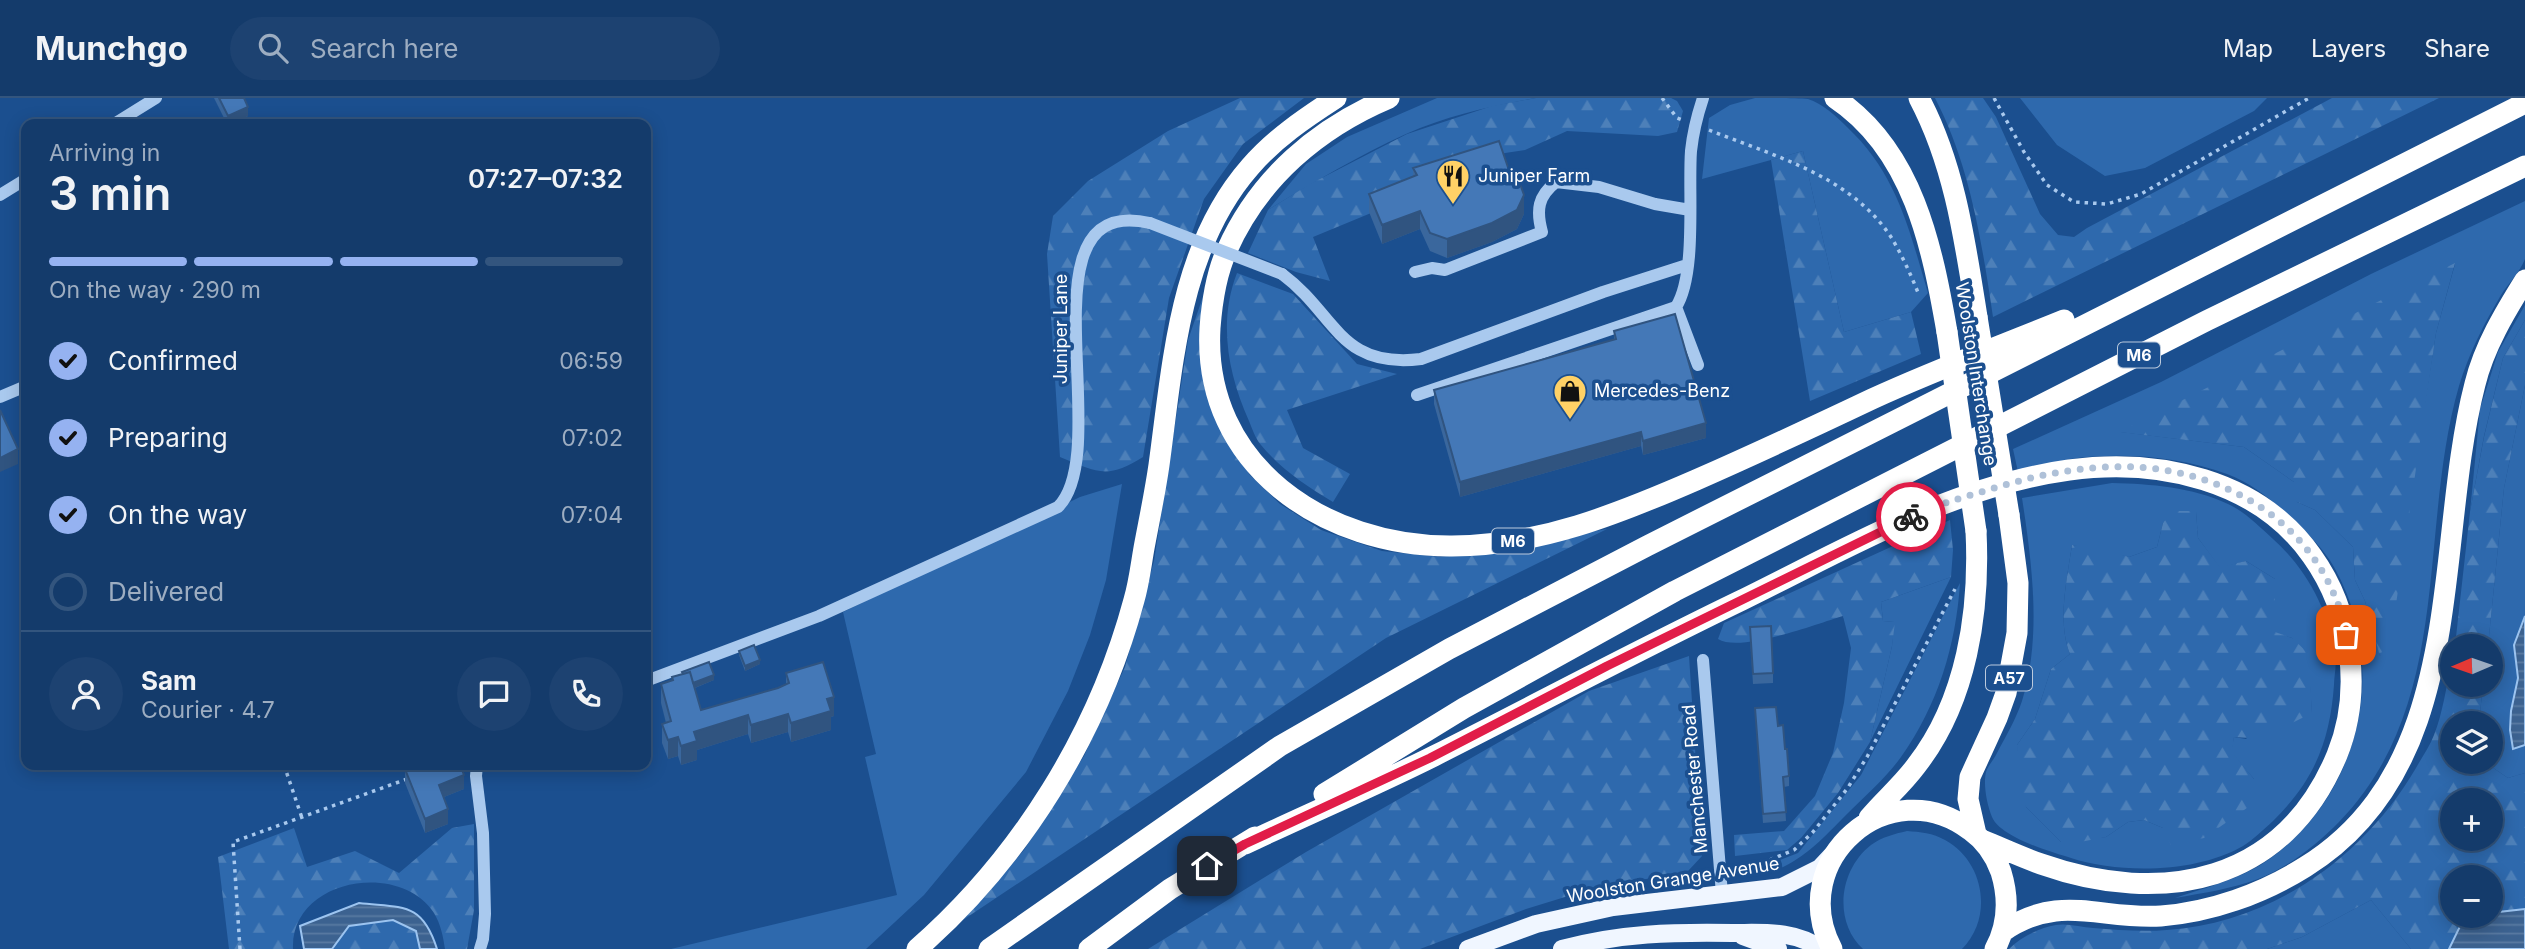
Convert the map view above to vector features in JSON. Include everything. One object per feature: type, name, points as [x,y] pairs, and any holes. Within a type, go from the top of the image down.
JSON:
[{"type":"highway","points":[[916,949],[940,929],[1005,857],[1048,796],[1085,731],[1102,693],[1135,599],[1158,468],[1173,349],[1203,242],[1248,168],[1291,128],[1336,98]]},
{"type":"highway","name":"M6","points":[[1389,98],[1343,120],[1317,138],[1277,173],[1254,202],[1227,251],[1217,279],[1211,311],[1210,341],[1212,366],[1223,410],[1248,455],[1265,475],[1284,493],[1309,510],[1342,527],[1382,540],[1419,545],[1495,544],[1536,538],[1581,526],[1722,469],[1897,388],[2196,267]]},
{"type":"highway","name":"Woolston Interchange","points":[[1835,98],[1849,108],[1881,141],[1903,176],[1935,261],[1976,531],[1978,569],[1976,604],[1970,637],[1953,698],[1933,742],[1917,766],[1863,825]]},
{"type":"highway","name":"Woolston Interchange","points":[[1919,98],[1929,117],[1952,182],[1977,317],[2018,583],[2016,643],[2006,693],[1989,737],[1969,777],[1968,799],[1979,837],[1999,867],[2004,883],[2006,915],[1999,941]]},
{"type":"highway","name":"M6","points":[[989,949],[1280,746],[1448,649],[2196,267],[2525,103]]},
{"type":"highway","name":"M6","points":[[1089,949],[1170,889],[1464,708],[1675,592],[2206,321],[2525,166]]},
{"type":"highway","points":[[1999,941],[2027,917],[2053,910],[2160,916],[2239,900],[2305,868],[2329,851],[2373,804],[2405,751],[2426,698],[2443,608],[2460,454],[2475,382],[2504,313],[2525,280]]},
{"type":"highway","name":"M6","points":[[1245,844],[1430,758],[1607,666],[1917,514],[2020,479],[2109,466],[2153,468],[2185,474],[2221,485],[2252,500],[2278,519],[2302,542],[2320,568],[2340,612],[2351,676],[2350,711],[2327,779],[2309,807],[2284,835],[2259,854],[2234,867],[2180,882],[2149,884],[2118,882],[2043,865],[1979,837]]},
{"type":"highway","name":"Woolston Interchange","points":[[1832,949],[1824,932],[1820,906],[1826,870],[1848,836],[1886,814],[1928,811],[1952,818],[1979,837]]},
{"type":"main road","name":"Woolston Grange Avenue","points":[[1468,949],[1536,924],[1612,907],[1769,890],[1794,883],[1820,868],[1836,851]]},
{"type":"main road","points":[[1562,949],[1635,935],[1678,931],[1773,932],[1795,936],[1821,949]]},
{"type":"main road","points":[[1733,933],[1778,949]]},
{"type":"street","points":[[122,119],[156,98]]},
{"type":"street","points":[[1417,394],[1676,307],[1681,299],[1687,265],[1695,125],[1703,98]]},
{"type":"street","points":[[0,195],[21,182]]},
{"type":"street","points":[[1415,272],[1432,268],[1445,270],[1542,232],[1538,217],[1539,200],[1556,182],[1599,187],[1655,204],[1690,210]]},
{"type":"street","name":"Juniper Lane","points":[[651,679],[819,615],[1058,507],[1070,489],[1079,444],[1077,275],[1080,260],[1093,236],[1103,226],[1124,219],[1150,223],[1282,274],[1296,284],[1341,337],[1356,349],[1379,359],[1401,362],[1421,359],[1604,292],[1687,265]]},
{"type":"street","points":[[1676,307],[1698,365]]},
{"type":"street","points":[[0,397],[21,388]]},
{"type":"street","name":"Manchester Road","points":[[1703,660],[1722,894]]},
{"type":"street","points":[[477,770],[483,833],[485,914],[480,949]]},
{"type":"path","points":[[1662,98],[1677,118]]},
{"type":"path","points":[[1993,98],[2024,152],[2047,185],[2074,202],[2107,204],[2141,194],[2309,98]]},
{"type":"path","points":[[1712,132],[1785,160],[1828,179],[1846,191],[1889,235],[1919,296]]},
{"type":"path","points":[[1762,863],[1794,850],[1813,832],[1847,789],[1867,757],[1960,581]]},
{"type":"path","points":[[286,770],[302,818]]},
{"type":"path","points":[[240,949],[233,842],[419,774]]},
{"type":"green space","points":[[1240,98],[1304,98],[1243,144],[1204,199],[1169,298],[1143,457],[1120,469],[1102,471],[1060,457],[1047,254],[1053,216],[1088,181],[1168,131]]},
{"type":"green space","points":[[1437,98],[1536,98],[1470,112],[1421,128],[1388,142],[1268,210],[1306,164],[1347,137]]},
{"type":"green space","points":[[1536,98],[1671,98],[1677,101],[1683,111],[1677,132],[1658,136],[1567,131],[1525,150],[1505,153],[1414,187],[1417,194],[1313,237],[1330,281],[1296,272],[1248,253],[1268,210],[1310,184],[1407,134],[1492,106]]},
{"type":"green space","points":[[1755,98],[1808,99],[1819,104],[1847,127],[1878,164],[1899,204],[1928,293],[1911,312],[1844,332],[1803,151],[1702,179],[1709,118],[1730,105]]},
{"type":"green space","points":[[1935,98],[1983,98],[1996,117],[2040,214],[2058,235],[2074,237],[2332,98],[2439,98],[1993,317],[1979,233],[1966,177]]},
{"type":"green space","points":[[2020,98],[2267,98],[2254,111],[2145,168],[2105,176],[2057,145]]},
{"type":"green space","points":[[1803,151],[1844,332],[1911,312],[1921,354],[1810,401],[1771,160]]},
{"type":"green space","points":[[2525,201],[2525,259],[2483,328],[2459,386],[2447,442],[2427,614],[2417,670],[2401,724],[2376,775],[2339,822],[2291,862],[2248,882],[2175,898],[2258,867],[2300,833],[2325,801],[2345,765],[2357,726],[2362,686],[2360,645],[2351,605],[2334,567],[2315,542],[2269,499],[2236,478],[2189,463],[2129,456],[2070,459],[2018,472],[2013,449],[2161,382],[2371,274]],"holes":[[[2455,264],[2436,333],[2380,656],[2365,601],[2355,580],[2353,547],[2315,510],[2297,502],[2294,482],[2244,447],[2121,432]]]},
{"type":"green space","points":[[2455,263],[2436,333],[2395,611],[2380,657],[2365,601],[2355,580],[2353,547],[2315,510],[2297,502],[2290,495],[2294,482],[2244,447],[2119,432]]},
{"type":"green space","points":[[1237,273],[1293,294],[1357,364],[1397,374],[1287,410],[1303,448],[1350,474],[1333,502],[1277,462],[1259,442],[1253,430],[1236,385],[1228,348],[1228,310]]},
{"type":"green space","points":[[1207,285],[1201,348],[1204,386],[1222,432],[1250,475],[1280,504],[1321,530],[1382,551],[1440,557],[1607,529],[1386,638],[963,920],[1024,850],[1084,756],[1125,667],[1154,561],[1188,340]]},
{"type":"green space","points":[[2525,305],[2525,320],[2503,358],[2484,436],[2470,512],[2480,409],[2498,352]]},
{"type":"green space","points":[[2525,320],[2525,385],[2504,488],[2489,634],[2456,634],[2470,512],[2503,358]]},
{"type":"green space","points":[[2525,385],[2525,616],[2514,645],[2518,678],[2510,730],[2513,749],[2525,745],[2525,773],[2508,778],[2502,774],[2503,711],[2480,711],[2482,697],[2503,697],[2503,634],[2489,634],[2504,488]]},
{"type":"green space","points":[[2112,483],[2186,490],[2214,498],[2246,515],[2285,551],[2306,577],[2328,624],[2336,660],[2329,724],[2317,759],[2299,791],[2273,821],[2243,846],[2204,862],[2181,866],[2112,867],[2071,858],[2027,843],[2005,831],[1992,817],[1986,795],[1986,772],[2020,708],[2032,651],[2032,574],[2022,498]],"holes":[[[2196,512],[2198,538],[2220,568],[2246,561],[2275,579],[2275,633],[2292,638],[2310,686],[2312,713],[2268,714],[2246,739],[2234,737],[2231,752],[2254,779],[2163,828],[2144,820],[2128,822],[2106,837],[2061,842],[2026,807],[2017,745],[2035,719],[2051,669],[2070,654],[2066,642],[2064,614],[2072,545],[2129,557],[2157,547],[2163,523]]]},
{"type":"green space","points":[[1122,484],[1106,580],[1090,635],[1068,691],[1026,772],[924,895],[866,949],[671,949],[897,895],[865,757],[876,754],[843,612],[1080,497]]},
{"type":"green space","points":[[2173,511],[2196,511],[2198,538],[2220,567],[2246,561],[2275,579],[2275,632],[2292,638],[2309,654],[2312,713],[2282,728],[2268,715],[2266,739],[2234,737],[2232,752],[2254,779],[2254,803],[2204,838],[2171,845],[2163,828],[2144,820],[2128,822],[2106,837],[2061,842],[2026,807],[2018,792],[2017,745],[2035,719],[2051,669],[2070,654],[2066,642],[2064,614],[2072,545],[2095,547],[2129,557],[2157,547],[2163,523]]},
{"type":"green space","points":[[1950,520],[1953,550],[1951,577],[1881,602],[1883,621],[1895,622],[1892,646],[1870,742],[1838,793],[1801,838],[1787,850],[1735,856],[1734,835],[1784,831],[1815,796],[1833,753],[1844,703],[1851,648],[1843,616],[1779,636],[1743,642],[1718,639],[1724,623]]},
{"type":"green space","points":[[1951,577],[1870,742],[1892,646],[1894,622],[1883,621],[1881,602]]},
{"type":"green space","points":[[1960,583],[1954,629],[1943,674],[1925,717],[1901,757],[1821,840],[1793,862],[1771,872],[1770,864],[1798,853],[1861,775]]},
{"type":"green space","points":[[1689,656],[1702,856],[1688,871],[1604,885],[1526,909],[1420,949],[1148,949],[1306,852],[1589,691]]},
{"type":"green space","points":[[2445,697],[2482,697],[2480,711],[2442,711]]},
{"type":"green space","points":[[2440,718],[2440,774],[2502,774],[2508,778],[2525,773],[2525,909],[2503,912],[2503,865],[2440,865],[2440,928],[2460,928],[2449,949],[2411,949],[2371,900],[2302,937],[2267,949],[2009,949],[2031,934],[2056,925],[2167,930],[2206,925],[2243,914],[2278,899],[2311,880],[2342,857],[2370,830],[2395,800],[2432,739]]},
{"type":"green space","points":[[474,824],[474,910],[467,949],[445,949],[434,913],[418,896],[397,886],[374,883],[350,885],[327,893],[309,906],[297,925],[293,949],[229,949],[218,857],[294,828],[307,867],[355,851],[399,873],[452,828]]},
{"type":"green space","points":[[1907,831],[1931,834],[1945,840],[1969,861],[1976,875],[1981,906],[1972,936],[1962,949],[1863,949],[1853,938],[1844,910],[1846,882],[1852,868],[1860,855],[1871,845]]},
{"type":"green space","points":[[2371,900],[2411,949],[2267,949],[2302,937]]},
{"type":"green space","points":[[393,920],[416,931],[420,949],[332,949],[349,926]]},
{"type":"shaded area","points":[[2525,616],[2525,745],[2513,749],[2511,711],[2518,678],[2514,645]]},
{"type":"shaded area","points":[[359,903],[399,907],[417,915],[425,922],[437,949],[420,949],[416,931],[393,920],[349,926],[332,949],[304,949],[300,926]]},
{"type":"shaded area","points":[[2525,909],[2525,949],[2449,949],[2459,928],[2503,928],[2503,912]]},
{"type":"building","points":[[219,98],[244,98],[248,107],[228,116]]},
{"type":"building","name":"Juniper Farm","points":[[1499,141],[1511,176],[1519,181],[1524,195],[1517,210],[1492,223],[1447,239],[1430,233],[1420,211],[1382,225],[1369,194],[1417,175],[1413,168]]},
{"type":"building","name":"Mercedes-Benz","points":[[1675,314],[1706,423],[1643,441],[1641,432],[1460,482],[1434,390],[1616,339],[1614,331]]},
{"type":"building","points":[[0,410],[18,449],[0,458]]},
{"type":"building","points":[[1771,626],[1773,673],[1753,674],[1750,627]]},
{"type":"building","points":[[754,645],[760,660],[745,666],[739,651]]},
{"type":"building","points":[[709,662],[714,675],[693,683],[690,672],[682,672]]},
{"type":"building","points":[[823,662],[834,697],[827,699],[831,711],[791,723],[788,714],[751,725],[748,715],[694,732],[697,741],[681,746],[678,737],[668,740],[662,724],[671,721],[661,684],[673,680],[672,677],[690,672],[701,710],[778,688],[789,683],[786,673]]},
{"type":"building","points":[[1776,707],[1778,726],[1783,725],[1787,749],[1789,776],[1783,777],[1786,812],[1763,814],[1755,708]]},
{"type":"building","points":[[405,770],[462,770],[464,775],[439,785],[448,809],[425,819]]},
{"type":"way so far","points":[[1911,517],[2020,479],[2069,470],[2109,466],[2153,468],[2185,474],[2221,485],[2252,500],[2278,519],[2302,542],[2337,600],[2346,635]]},
{"type":"place","name":"Juniper Farm","points":[[1453,206]]},
{"type":"place","name":"Mercedes-Benz","points":[[1570,421]]},
{"type":"route","points":[[1207,866],[1245,844],[1430,758],[1607,666],[1911,517]]}]
